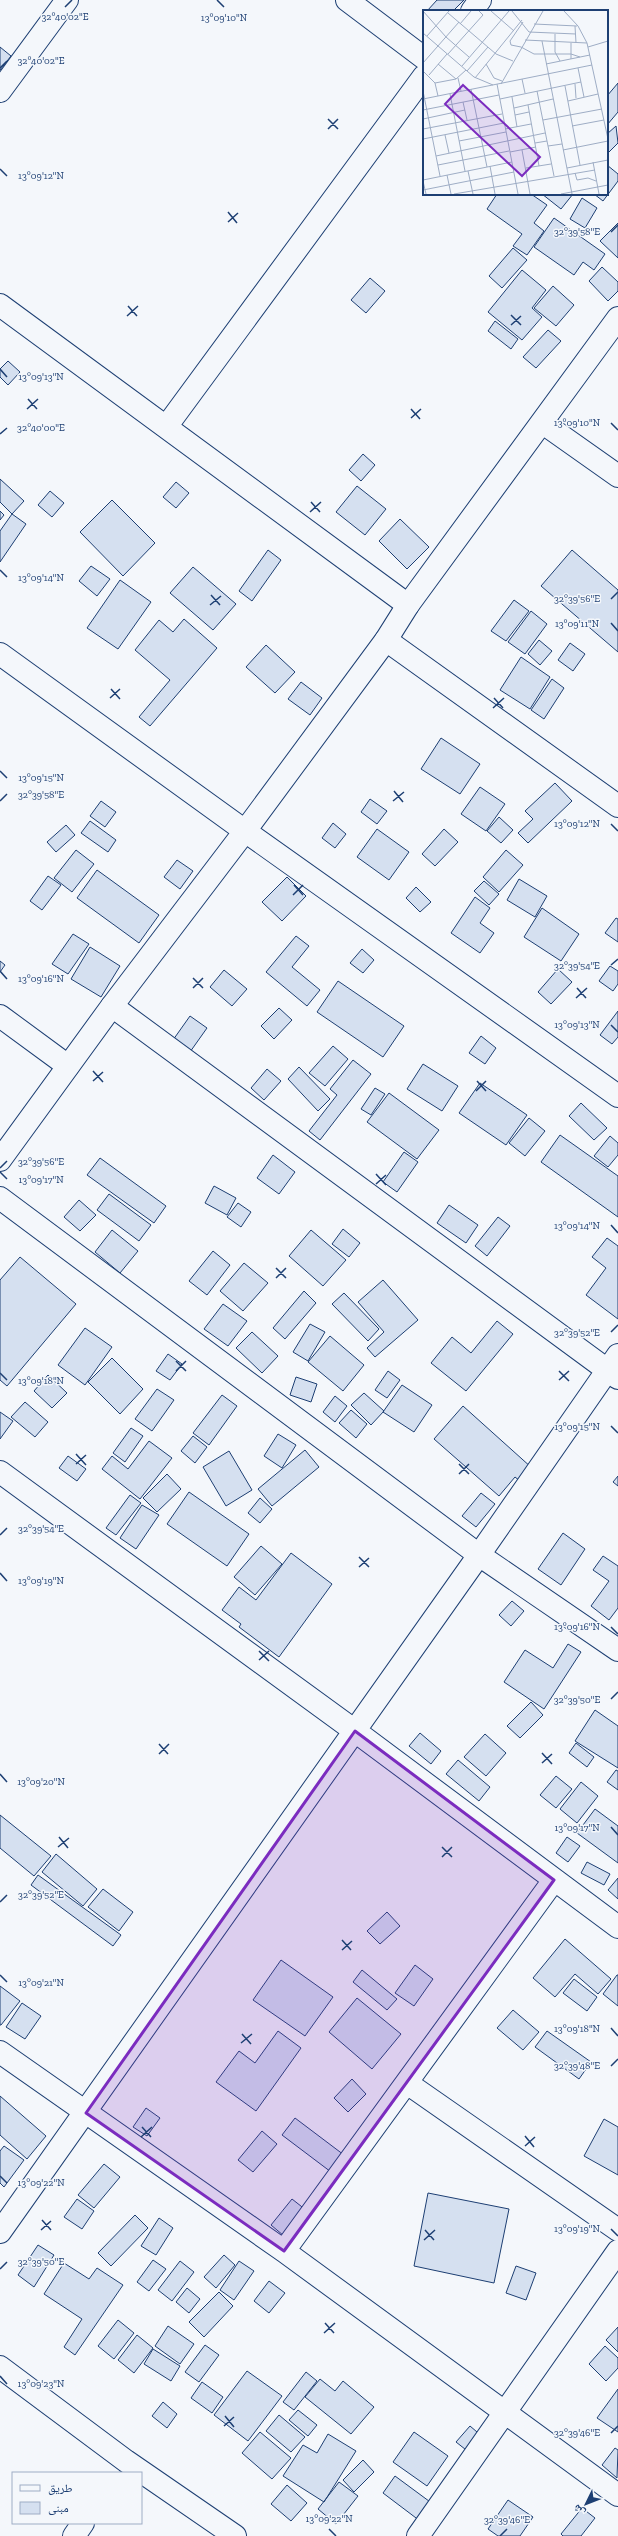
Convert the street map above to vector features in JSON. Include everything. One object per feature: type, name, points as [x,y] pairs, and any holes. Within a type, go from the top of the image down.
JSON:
[{"type":"street","points":[[0,91],[67,0]]},
{"type":"street","points":[[347,0],[423,57]]},
{"type":"street","points":[[473,10],[480,0]]},
{"type":"street","points":[[166,427],[423,77]]},
{"type":"street","points":[[0,305],[408,605]]},
{"type":"street","points":[[0,1160],[112,1006],[245,831],[386,640],[408,605],[543,423],[618,318]]},
{"type":"street","points":[[543,423],[618,476]]},
{"type":"street","points":[[386,640],[618,806]]},
{"type":"street","points":[[0,654],[245,831],[618,1096]]},
{"type":"street","points":[[0,2232],[86,2113],[479,1555],[614,1367],[112,1006]]},
{"type":"street","points":[[0,1016],[68,1066]]},
{"type":"street","points":[[0,1198],[479,1555],[618,1650]]},
{"type":"street","points":[[0,1472],[355,1731],[618,1927]]},
{"type":"street","points":[[284,2251],[554,1880]]},
{"type":"street","points":[[0,2052],[284,2251],[618,2495]]},
{"type":"street","points":[[407,2083],[618,2230]]},
{"type":"street","points":[[418,2536],[618,2251]]},
{"type":"street","points":[[0,2367],[122,2467]]},
{"type":"street","points":[[142,2479],[235,2536]]},
{"type":"street","points":[[74,2536],[82,2524]]},
{"type":"highlighted area","points":[[355,1731],[554,1880],[284,2251],[86,2113]]},
{"type":"building","points":[[437,0],[464,0],[454,10],[428,10]]},
{"type":"building","points":[[0,47],[11,56],[0,70]]},
{"type":"building","points":[[618,83],[618,112],[608,124],[608,95]]},
{"type":"building","points":[[616,126],[618,143],[608,153],[608,133]]},
{"type":"building","points":[[608,166],[618,174],[618,181],[608,194]]},
{"type":"building","points":[[496,195],[532,195],[547,205],[534,223],[544,231],[527,255],[513,246],[522,234],[487,209]]},
{"type":"building","points":[[543,195],[572,195],[561,209]]},
{"type":"building","points":[[595,195],[608,195],[603,201]]},
{"type":"building","points":[[582,198],[597,208],[585,228],[570,219]]},
{"type":"building","points":[[554,218],[605,254],[594,270],[583,262],[574,275],[534,247]]},
{"type":"building","points":[[618,223],[618,258],[600,241]]},
{"type":"building","points":[[513,248],[527,260],[502,288],[489,276]]},
{"type":"building","points":[[602,267],[618,282],[618,291],[608,301],[589,281]]},
{"type":"building","points":[[522,270],[546,290],[532,308],[542,317],[522,340],[488,312]]},
{"type":"building","points":[[370,278],[385,291],[366,313],[351,300]]},
{"type":"building","points":[[553,286],[574,305],[556,326],[534,308]]},
{"type":"building","points":[[495,321],[518,339],[511,349],[488,331]]},
{"type":"building","points":[[548,330],[561,341],[536,368],[523,357]]},
{"type":"building","points":[[8,361],[20,372],[8,385],[0,377],[0,369]]},
{"type":"building","points":[[363,454],[375,465],[361,481],[349,470]]},
{"type":"building","points":[[0,479],[24,501],[12,514],[0,502]]},
{"type":"building","points":[[176,482],[189,493],[176,508],[163,497]]},
{"type":"building","points":[[357,486],[386,509],[365,535],[336,512]]},
{"type":"building","points":[[50,491],[64,503],[52,517],[38,505]]},
{"type":"building","points":[[112,500],[155,543],[123,576],[80,532]]},
{"type":"building","points":[[0,511],[4,515],[0,520]]},
{"type":"building","points":[[12,514],[26,524],[0,562],[0,531]]},
{"type":"building","points":[[400,519],[429,547],[407,569],[379,541]]},
{"type":"building","points":[[268,550],[281,560],[252,601],[239,591]]},
{"type":"building","points":[[572,550],[618,590],[618,652],[541,586]]},
{"type":"building","points":[[91,566],[110,579],[97,596],[79,581]]},
{"type":"building","points":[[193,567],[236,604],[213,630],[170,593]]},
{"type":"building","points":[[120,580],[151,602],[118,649],[87,628]]},
{"type":"building","points":[[514,600],[529,611],[506,641],[491,631]]},
{"type":"building","points":[[531,611],[547,624],[525,654],[508,642]]},
{"type":"building","points":[[184,619],[217,648],[150,726],[139,717],[170,680],[135,650],[159,620],[173,632]]},
{"type":"building","points":[[539,640],[552,651],[540,665],[528,654]]},
{"type":"building","points":[[570,643],[585,654],[573,671],[558,660]]},
{"type":"building","points":[[266,645],[295,672],[275,693],[246,667]]},
{"type":"building","points":[[521,657],[550,677],[530,709],[500,690]]},
{"type":"building","points":[[552,679],[564,688],[544,719],[531,710]]},
{"type":"building","points":[[301,682],[322,698],[310,715],[288,699]]},
{"type":"building","points":[[441,738],[480,764],[460,794],[421,769]]},
{"type":"building","points":[[555,783],[572,801],[528,843],[518,833],[533,819],[525,811]]},
{"type":"building","points":[[480,787],[505,804],[486,831],[461,814]]},
{"type":"building","points":[[370,799],[387,811],[377,824],[361,812]]},
{"type":"building","points":[[101,801],[116,812],[105,827],[90,816]]},
{"type":"building","points":[[499,817],[513,830],[501,843],[487,831]]},
{"type":"building","points":[[90,821],[116,840],[108,852],[81,833]]},
{"type":"building","points":[[333,823],[346,834],[335,848],[322,838]]},
{"type":"building","points":[[66,825],[75,835],[56,852],[47,842]]},
{"type":"building","points":[[377,829],[409,852],[389,880],[357,857]]},
{"type":"building","points":[[444,829],[458,842],[435,866],[422,854]]},
{"type":"building","points":[[76,850],[94,864],[72,892],[54,878]]},
{"type":"building","points":[[506,850],[523,865],[499,892],[483,877]]},
{"type":"building","points":[[177,860],[193,871],[180,889],[164,877]]},
{"type":"building","points":[[97,870],[159,915],[139,943],[77,898]]},
{"type":"building","points":[[48,876],[61,885],[42,910],[30,901]]},
{"type":"building","points":[[287,877],[306,896],[282,921],[262,902]]},
{"type":"building","points":[[519,879],[547,896],[535,917],[507,900]]},
{"type":"building","points":[[484,881],[499,894],[489,905],[474,891]]},
{"type":"building","points":[[416,887],[431,902],[420,912],[406,898]]},
{"type":"building","points":[[475,897],[490,908],[480,923],[494,933],[480,953],[451,933]]},
{"type":"building","points":[[542,908],[579,934],[561,961],[524,937]]},
{"type":"building","points":[[616,918],[618,919],[618,942],[605,933]]},
{"type":"building","points":[[73,934],[89,944],[68,974],[52,964]]},
{"type":"building","points":[[296,936],[309,946],[292,967],[320,990],[307,1006],[266,972]]},
{"type":"building","points":[[90,947],[120,966],[101,997],[71,979]]},
{"type":"building","points":[[362,949],[374,960],[363,973],[350,963]]},
{"type":"building","points":[[0,961],[5,965],[0,972]]},
{"type":"building","points":[[610,966],[618,971],[618,984],[613,991],[599,981]]},
{"type":"building","points":[[558,969],[572,982],[551,1004],[538,992]]},
{"type":"building","points":[[224,970],[247,989],[232,1006],[210,987]]},
{"type":"building","points":[[338,981],[404,1026],[383,1057],[317,1012]]},
{"type":"building","points":[[279,1008],[292,1020],[274,1039],[261,1026]]},
{"type":"building","points":[[618,1011],[618,1037],[612,1044],[600,1035]]},
{"type":"building","points":[[190,1016],[207,1028],[190,1052],[173,1040]]},
{"type":"building","points":[[481,1036],[496,1048],[485,1064],[469,1053]]},
{"type":"building","points":[[333,1046],[348,1059],[325,1086],[309,1073]]},
{"type":"building","points":[[353,1060],[371,1074],[320,1140],[309,1131],[337,1095],[330,1089]]},
{"type":"building","points":[[423,1064],[458,1086],[442,1111],[407,1089]]},
{"type":"building","points":[[299,1067],[330,1099],[318,1111],[288,1079]]},
{"type":"building","points":[[267,1069],[281,1081],[264,1100],[251,1088]]},
{"type":"building","points":[[480,1083],[527,1115],[506,1145],[459,1113]]},
{"type":"building","points":[[375,1088],[385,1094],[371,1115],[361,1109]]},
{"type":"building","points":[[389,1093],[439,1130],[417,1159],[367,1122]]},
{"type":"building","points":[[581,1103],[607,1128],[594,1140],[569,1116]]},
{"type":"building","points":[[529,1118],[545,1131],[525,1156],[509,1143]]},
{"type":"building","points":[[560,1135],[618,1176],[618,1217],[541,1162]]},
{"type":"building","points":[[610,1136],[618,1143],[618,1155],[608,1167],[594,1156]]},
{"type":"building","points":[[404,1152],[418,1162],[397,1192],[383,1182]]},
{"type":"building","points":[[273,1155],[295,1172],[279,1194],[257,1178]]},
{"type":"building","points":[[100,1158],[166,1206],[154,1223],[87,1175]]},
{"type":"building","points":[[214,1186],[236,1198],[227,1215],[205,1203]]},
{"type":"building","points":[[109,1194],[151,1225],[139,1241],[97,1210]]},
{"type":"building","points":[[79,1200],[96,1215],[80,1231],[64,1217]]},
{"type":"building","points":[[238,1203],[251,1212],[241,1227],[227,1217]]},
{"type":"building","points":[[449,1205],[478,1225],[466,1243],[437,1223]]},
{"type":"building","points":[[498,1217],[510,1226],[487,1256],[475,1246]]},
{"type":"building","points":[[343,1229],[360,1243],[349,1257],[332,1244]]},
{"type":"building","points":[[112,1230],[138,1251],[120,1273],[95,1252]]},
{"type":"building","points":[[311,1230],[346,1260],[323,1286],[289,1256]]},
{"type":"building","points":[[607,1238],[618,1246],[618,1319],[586,1295],[606,1268],[592,1257]]},
{"type":"building","points":[[213,1251],[230,1265],[207,1295],[189,1281]]},
{"type":"building","points":[[20,1257],[76,1304],[7,1386],[0,1380],[0,1280]]},
{"type":"building","points":[[244,1263],[268,1283],[243,1311],[220,1291]]},
{"type":"building","points":[[383,1280],[418,1320],[375,1357],[367,1348],[384,1332],[358,1302]]},
{"type":"building","points":[[304,1291],[316,1303],[285,1339],[273,1328]]},
{"type":"building","points":[[344,1293],[379,1329],[368,1341],[332,1304]]},
{"type":"building","points":[[223,1304],[247,1321],[228,1346],[204,1329]]},
{"type":"building","points":[[497,1321],[513,1334],[466,1391],[431,1363],[452,1337],[471,1353]]},
{"type":"building","points":[[310,1324],[325,1332],[308,1361],[293,1352]]},
{"type":"building","points":[[85,1328],[112,1347],[85,1385],[58,1365]]},
{"type":"building","points":[[252,1332],[278,1356],[262,1373],[236,1348]]},
{"type":"building","points":[[330,1336],[364,1365],[343,1391],[308,1362]]},
{"type":"building","points":[[168,1354],[182,1364],[170,1380],[156,1371]]},
{"type":"building","points":[[112,1358],[143,1389],[120,1414],[88,1382]]},
{"type":"building","points":[[388,1371],[400,1380],[387,1398],[375,1390]]},
{"type":"building","points":[[48,1375],[67,1393],[52,1408],[34,1391]]},
{"type":"building","points":[[296,1377],[317,1384],[311,1402],[290,1395]]},
{"type":"building","points":[[402,1385],[432,1405],[414,1432],[383,1412]]},
{"type":"building","points":[[157,1389],[174,1400],[152,1431],[135,1419]]},
{"type":"building","points":[[364,1393],[384,1411],[371,1425],[351,1405]]},
{"type":"building","points":[[222,1395],[237,1406],[209,1445],[193,1433]]},
{"type":"building","points":[[335,1396],[347,1406],[335,1422],[323,1412]]},
{"type":"building","points":[[25,1402],[48,1422],[35,1437],[11,1417]]},
{"type":"building","points":[[463,1406],[532,1468],[520,1481],[515,1477],[499,1496],[434,1439]]},
{"type":"building","points":[[351,1410],[367,1424],[356,1438],[339,1423]]},
{"type":"building","points":[[0,1412],[13,1421],[0,1439]]},
{"type":"building","points":[[131,1428],[143,1436],[125,1462],[113,1453]]},
{"type":"building","points":[[278,1434],[296,1445],[282,1468],[264,1456]]},
{"type":"building","points":[[193,1436],[207,1447],[195,1463],[181,1451]]},
{"type":"building","points":[[149,1441],[172,1458],[140,1499],[102,1469],[112,1456],[128,1469]]},
{"type":"building","points":[[305,1450],[319,1467],[272,1506],[258,1489]]},
{"type":"building","points":[[229,1451],[252,1490],[226,1506],[203,1467]]},
{"type":"building","points":[[68,1456],[86,1469],[77,1481],[59,1468]]},
{"type":"building","points":[[167,1474],[181,1489],[157,1512],[143,1498]]},
{"type":"building","points":[[618,1476],[618,1486],[613,1482]]},
{"type":"building","points":[[189,1492],[249,1534],[227,1566],[167,1524]]},
{"type":"building","points":[[481,1493],[495,1504],[476,1527],[462,1516]]},
{"type":"building","points":[[130,1495],[141,1503],[116,1535],[106,1528]]},
{"type":"building","points":[[260,1498],[272,1509],[260,1523],[248,1513]]},
{"type":"building","points":[[142,1505],[159,1515],[136,1549],[120,1538]]},
{"type":"building","points":[[563,1533],[585,1549],[561,1585],[538,1569]]},
{"type":"building","points":[[261,1546],[282,1564],[255,1595],[234,1577]]},
{"type":"building","points":[[291,1553],[332,1584],[279,1657],[239,1627],[241,1624],[222,1610],[239,1587],[256,1600]]},
{"type":"building","points":[[603,1556],[618,1566],[618,1608],[609,1620],[591,1606],[609,1581],[593,1570]]},
{"type":"building","points":[[512,1601],[524,1611],[511,1626],[499,1615]]},
{"type":"building","points":[[568,1644],[581,1652],[544,1709],[504,1682],[525,1650],[553,1668]]},
{"type":"building","points":[[531,1702],[543,1715],[520,1738],[507,1726]]},
{"type":"building","points":[[595,1710],[618,1726],[618,1768],[575,1741]]},
{"type":"building","points":[[420,1733],[441,1751],[431,1764],[409,1746]]},
{"type":"building","points":[[485,1734],[506,1753],[486,1776],[464,1757]]},
{"type":"building","points":[[576,1743],[594,1757],[587,1767],[569,1753]]},
{"type":"building","points":[[458,1760],[490,1787],[479,1801],[446,1774]]},
{"type":"building","points":[[616,1770],[618,1771],[618,1790],[607,1782]]},
{"type":"building","points":[[556,1776],[572,1789],[556,1808],[540,1795]]},
{"type":"building","points":[[581,1782],[598,1796],[577,1823],[560,1809]]},
{"type":"building","points":[[595,1809],[618,1826],[618,1863],[577,1833]]},
{"type":"building","points":[[0,1815],[51,1856],[34,1876],[0,1848]]},
{"type":"building","points":[[567,1837],[580,1846],[568,1862],[556,1853]]},
{"type":"building","points":[[56,1854],[97,1889],[83,1906],[42,1872]]},
{"type":"building","points":[[587,1862],[610,1874],[604,1885],[581,1873]]},
{"type":"building","points":[[38,1875],[121,1935],[113,1946],[31,1885]]},
{"type":"building","points":[[618,1878],[618,1899],[608,1890]]},
{"type":"building","points":[[103,1889],[133,1912],[119,1931],[88,1907]]},
{"type":"building","points":[[387,1912],[400,1926],[380,1944],[367,1931]]},
{"type":"building","points":[[565,1939],[611,1979],[598,1994],[575,1974],[555,1997],[533,1978]]},
{"type":"building","points":[[281,1960],[333,1997],[305,2036],[253,2000]]},
{"type":"building","points":[[415,1965],[433,1979],[414,2006],[395,1993]]},
{"type":"building","points":[[362,1970],[397,1999],[387,2010],[353,1982]]},
{"type":"building","points":[[618,1975],[618,2006],[603,1994]]},
{"type":"building","points":[[574,1979],[597,1997],[587,2011],[563,1993]]},
{"type":"building","points":[[0,1986],[20,2001],[1,2025],[0,2025]]},
{"type":"building","points":[[357,1998],[401,2034],[372,2069],[329,2032]]},
{"type":"building","points":[[22,2003],[41,2016],[25,2039],[6,2027]]},
{"type":"building","points":[[513,2010],[539,2032],[523,2050],[497,2028]]},
{"type":"building","points":[[278,2031],[301,2048],[256,2111],[216,2082],[239,2051],[255,2063]]},
{"type":"building","points":[[547,2031],[591,2062],[579,2079],[535,2047]]},
{"type":"building","points":[[352,2079],[366,2094],[348,2112],[334,2098]]},
{"type":"building","points":[[0,2096],[46,2136],[27,2159],[0,2135]]},
{"type":"building","points":[[146,2108],[160,2118],[147,2136],[133,2127]]},
{"type":"building","points":[[295,2118],[348,2158],[335,2175],[282,2135]]},
{"type":"building","points":[[604,2119],[618,2127],[618,2175],[584,2156]]},
{"type":"building","points":[[262,2131],[277,2144],[253,2172],[238,2160]]},
{"type":"building","points":[[4,2146],[24,2160],[4,2187],[0,2183],[0,2151]]},
{"type":"building","points":[[104,2164],[120,2177],[94,2208],[78,2195]]},
{"type":"building","points":[[428,2193],[509,2209],[494,2283],[414,2266]]},
{"type":"building","points":[[77,2199],[94,2211],[82,2229],[64,2217]]},
{"type":"building","points":[[292,2199],[311,2214],[290,2241],[271,2225]]},
{"type":"building","points":[[135,2215],[148,2228],[111,2266],[98,2253]]},
{"type":"building","points":[[159,2218],[173,2228],[156,2255],[141,2246]]},
{"type":"building","points":[[38,2245],[54,2255],[34,2287],[18,2275]]},
{"type":"building","points":[[224,2255],[235,2265],[216,2288],[204,2277]]},
{"type":"building","points":[[153,2260],[166,2269],[149,2291],[137,2282]]},
{"type":"building","points":[[180,2261],[194,2272],[172,2301],[158,2290]]},
{"type":"building","points":[[239,2261],[254,2271],[234,2300],[220,2290]]},
{"type":"building","points":[[64,2263],[89,2279],[97,2268],[123,2285],[75,2355],[64,2347],[82,2319],[44,2294]]},
{"type":"building","points":[[516,2266],[536,2273],[526,2300],[506,2293]]},
{"type":"building","points":[[269,2281],[285,2293],[269,2313],[254,2301]]},
{"type":"building","points":[[187,2288],[200,2299],[189,2313],[176,2302]]},
{"type":"building","points":[[219,2292],[233,2306],[204,2337],[189,2322]]},
{"type":"building","points":[[118,2320],[134,2333],[114,2359],[98,2346]]},
{"type":"building","points":[[168,2326],[194,2344],[180,2364],[155,2346]]},
{"type":"building","points":[[618,2327],[618,2352],[606,2340]]},
{"type":"building","points":[[137,2335],[153,2348],[134,2373],[118,2360]]},
{"type":"building","points":[[205,2345],[219,2355],[199,2382],[185,2372]]},
{"type":"building","points":[[605,2346],[618,2358],[618,2368],[606,2381],[589,2364]]},
{"type":"building","points":[[153,2349],[180,2366],[171,2381],[144,2364]]},
{"type":"building","points":[[247,2371],[282,2396],[248,2441],[214,2415]]},
{"type":"building","points":[[306,2372],[317,2381],[294,2410],[283,2402]]},
{"type":"building","points":[[320,2379],[335,2391],[343,2381],[374,2407],[351,2434],[305,2397]]},
{"type":"building","points":[[202,2382],[223,2397],[212,2413],[191,2398]]},
{"type":"building","points":[[618,2389],[618,2432],[597,2418]]},
{"type":"building","points":[[163,2402],[177,2414],[167,2428],[152,2416]]},
{"type":"building","points":[[298,2410],[317,2425],[308,2436],[289,2420]]},
{"type":"building","points":[[279,2415],[305,2437],[291,2452],[266,2431]]},
{"type":"building","points":[[470,2426],[484,2438],[470,2453],[456,2442]]},
{"type":"building","points":[[260,2432],[291,2458],[272,2479],[242,2453]]},
{"type":"building","points":[[414,2432],[448,2456],[427,2486],[393,2462]]},
{"type":"building","points":[[328,2434],[356,2451],[324,2502],[283,2476],[303,2445],[317,2453]]},
{"type":"building","points":[[615,2448],[618,2450],[617,2478],[602,2465]]},
{"type":"building","points":[[363,2460],[374,2472],[354,2492],[343,2480]]},
{"type":"building","points":[[395,2476],[437,2507],[424,2524],[383,2493]]},
{"type":"building","points":[[339,2482],[358,2496],[336,2524],[318,2509]]},
{"type":"building","points":[[287,2485],[307,2503],[291,2521],[271,2504]]},
{"type":"building","points":[[508,2500],[533,2517],[520,2536],[498,2536],[488,2529]]},
{"type":"building","points":[[582,2508],[595,2518],[581,2536],[563,2536],[561,2534]]}]
